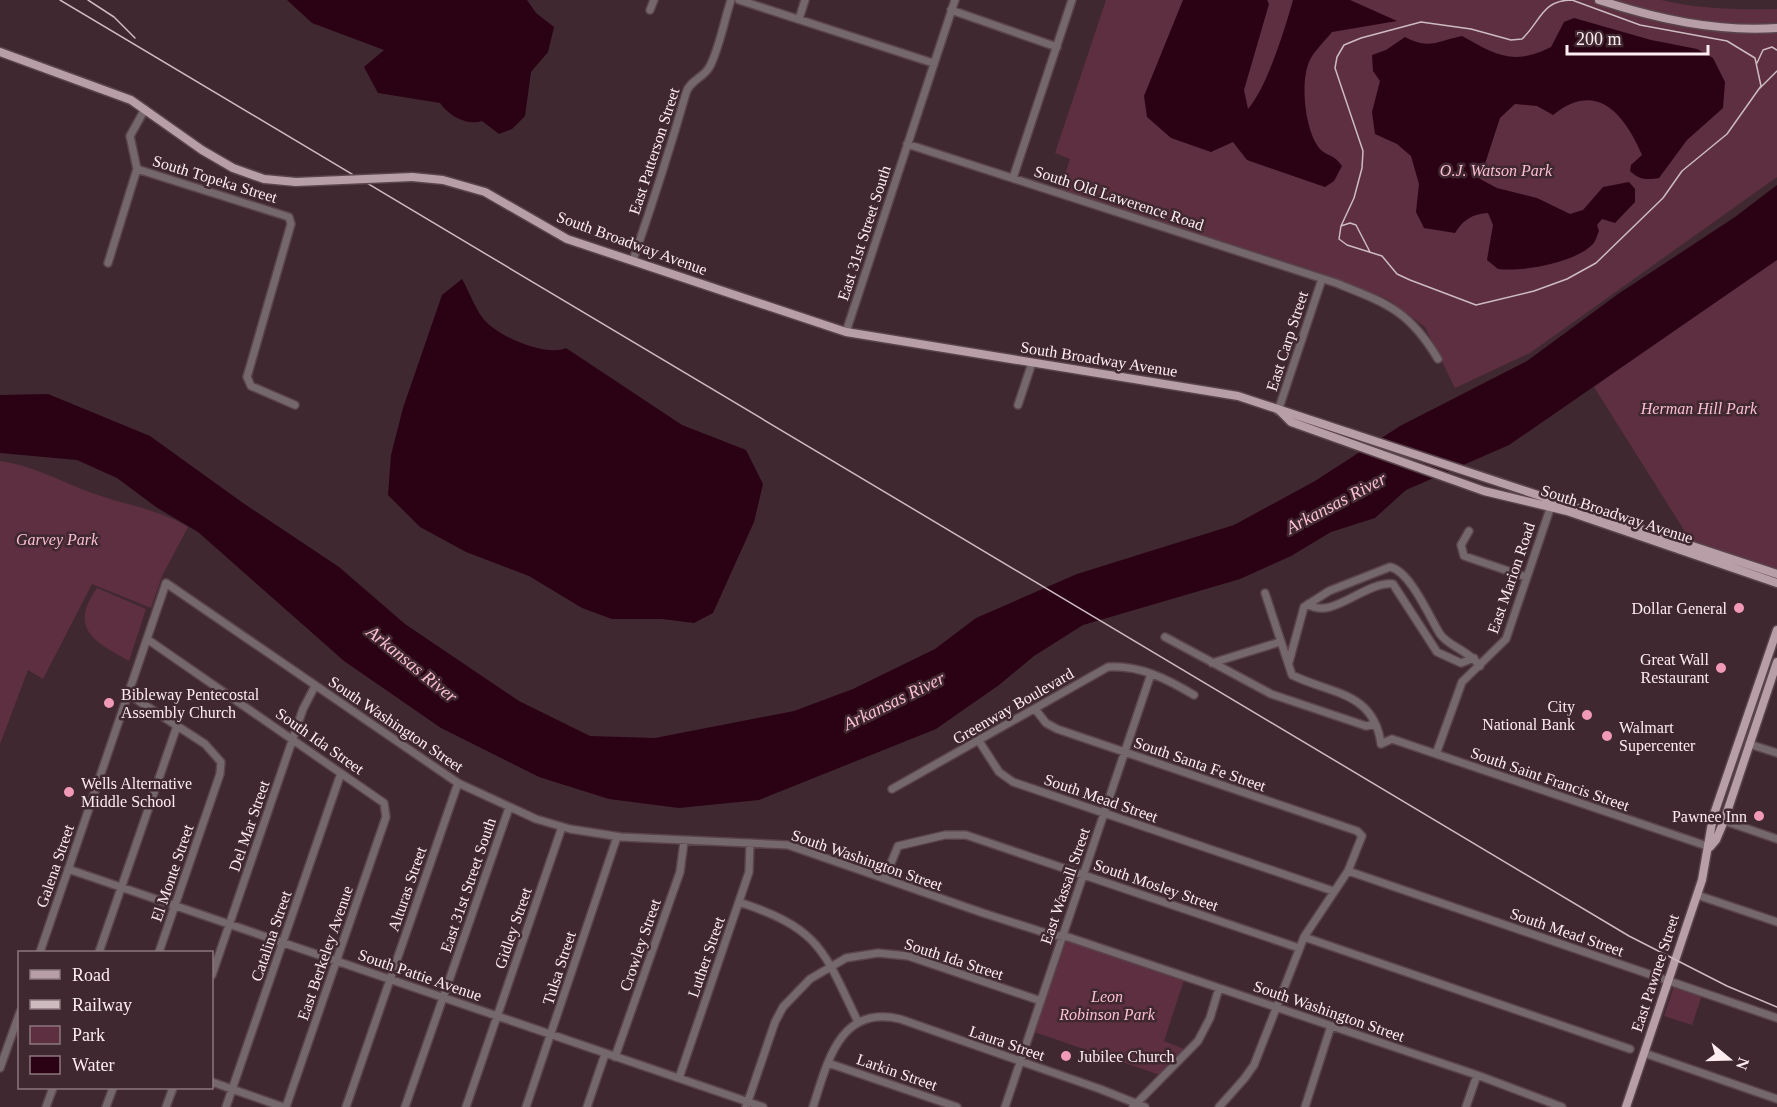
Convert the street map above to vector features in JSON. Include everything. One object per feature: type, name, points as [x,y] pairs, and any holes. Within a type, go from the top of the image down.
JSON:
[{"type":"main road","points":[[1599,0],[1680,23],[1753,29],[1777,27]]},
{"type":"main road","name":"South Broadway Avenue","points":[[0,52],[131,100],[225,164],[264,179],[296,182],[412,177],[443,180],[485,192],[557,234],[846,332],[1238,396],[1280,412],[1294,412],[1777,583]]},
{"type":"main road","name":"South Broadway Avenue","points":[[1280,412],[1291,422],[1484,491],[1552,503],[1777,574]]},
{"type":"main road","name":"East Pawnee Street","points":[[1710,847],[1708,840],[1713,817],[1777,630]]},
{"type":"main road","name":"East Pawnee Street","points":[[1626,1107],[1697,895],[1710,847],[1716,840],[1724,821],[1777,663]]},
{"type":"street","points":[[651,10],[654,0]]},
{"type":"street","name":"East Patterson Street","points":[[633,260],[690,84],[704,74],[711,64],[731,0]]},
{"type":"street","points":[[740,0],[933,63]]},
{"type":"street","points":[[799,19],[805,0]]},
{"type":"street","name":"East 31st Street South","points":[[846,332],[954,0]]},
{"type":"street","points":[[1013,178],[1072,0]]},
{"type":"street","points":[[951,10],[1057,47]]},
{"type":"street","points":[[108,263],[137,169],[130,136],[145,109]]},
{"type":"street","name":"South Old Lawerence Road","points":[[907,144],[1322,279],[1389,304],[1410,320],[1438,359]]},
{"type":"street","name":"South Topeka Street","points":[[137,169],[286,215],[291,220],[247,377],[251,386],[295,405]]},
{"type":"street","name":"East Carp Street","points":[[1280,412],[1322,279]]},
{"type":"street","points":[[1018,405],[1032,363]]},
{"type":"street","name":"East Marion Road","points":[[1436,754],[1459,687],[1506,639],[1552,503]]},
{"type":"street","points":[[1469,531],[1462,541],[1462,554],[1527,577]]},
{"type":"street","points":[[1289,665],[1299,621],[1308,604],[1355,579],[1378,570],[1394,568],[1402,572],[1410,582],[1442,636],[1474,658],[1480,666]]},
{"type":"street","name":"Galena Street","points":[[40,951],[166,583]]},
{"type":"street","name":"South Washington Street","points":[[166,583],[458,783],[509,808],[562,827],[617,837],[684,842],[788,845],[983,914],[1063,936],[1477,1075],[1562,1107]]},
{"type":"street","points":[[1308,604],[1314,609],[1323,610],[1372,588],[1392,584],[1439,653],[1463,664],[1474,658]]},
{"type":"street","points":[[1166,636],[1265,692],[1365,726],[1375,724],[1358,700],[1292,675],[1265,593]]},
{"type":"street","name":"South Ida Street","points":[[147,639],[378,797],[386,807]]},
{"type":"street","points":[[1212,663],[1280,642]]},
{"type":"street","name":"Greenway Boulevard","points":[[892,789],[1108,667],[1132,667],[1171,681],[1194,695]]},
{"type":"street","name":"East Wassall Street","points":[[1005,1107],[1151,674]]},
{"type":"street","name":"Del Mar Street","points":[[213,972],[293,738],[305,705],[315,686]]},
{"type":"street","points":[[99,951],[177,726],[128,694]]},
{"type":"street","name":"South Santa Fe Street","points":[[1035,709],[1046,723],[1057,729],[1357,831],[1362,836],[1348,871]]},
{"type":"street","name":"South Saint Francis Street","points":[[1375,724],[1381,744],[1392,739],[1710,847]]},
{"type":"street","name":"El Monte Street","points":[[159,951],[221,767],[219,757],[177,726]]},
{"type":"street","name":"South Mead Street","points":[[979,741],[999,772],[1013,782],[1333,891]]},
{"type":"street","points":[[1749,744],[1777,753]]},
{"type":"street","name":"Catalina Street","points":[[226,1107],[341,773]]},
{"type":"street","name":"Alturas Street","points":[[346,1107],[458,783]]},
{"type":"street","name":"East Berkeley Avenue","points":[[285,1107],[386,817],[386,807]]},
{"type":"street","name":"East 31st Street South","points":[[405,1107],[509,808]]},
{"type":"street","points":[[1713,817],[1777,839]]},
{"type":"street","name":"Gidley Street","points":[[466,1107],[562,827]]},
{"type":"street","name":"South Mosley Street","points":[[885,878],[898,846],[945,835],[966,835],[1299,948]]},
{"type":"street","name":"Tulsa Street","points":[[526,1107],[617,837]]},
{"type":"street","name":"Crowley Street","points":[[615,1057],[680,872],[684,842]]},
{"type":"street","name":"Luther Street","points":[[679,1078],[749,872],[750,843]]},
{"type":"street","name":"South Pattie Avenue","points":[[68,869],[679,1078],[747,1104],[763,1107]]},
{"type":"street","points":[[1219,1107],[1250,1071],[1262,1050],[1304,937],[1348,871]]},
{"type":"street","name":"South Mead Street","points":[[1348,871],[1777,1018]]},
{"type":"street","points":[[1697,895],[1777,922]]},
{"type":"street","points":[[739,902],[769,912],[804,931],[822,950],[858,1022],[838,1041],[813,1107]]},
{"type":"street","points":[[1304,937],[1630,1049]]},
{"type":"street","name":"South Ida Street","points":[[747,1104],[772,1030],[783,1007],[810,979],[830,966],[862,955],[885,953],[908,956],[1041,1001]]},
{"type":"street","points":[[1135,1105],[1198,1041],[1210,1018],[1219,988]]},
{"type":"street","points":[[0,1068],[18,1018]]},
{"type":"street","name":"Laura Street","points":[[858,1022],[875,1018],[893,1018],[1145,1107]]},
{"type":"street","points":[[1305,1107],[1331,1026]]},
{"type":"street","points":[[1644,1053],[1777,1101],[1776,1107]]},
{"type":"street","points":[[587,1107],[606,1054]]},
{"type":"street","name":"Larkin Street","points":[[828,1063],[957,1107]]},
{"type":"street","points":[[1466,1107],[1477,1075]]},
{"type":"street","points":[[213,1082],[285,1107]]},
{"type":"street","points":[[46,1107],[53,1089]]},
{"type":"street","points":[[106,1107],[113,1089]]},
{"type":"street","points":[[166,1107],[172,1089]]},
{"type":"green space","name":"O.J. Watson Park","points":[[1106,0],[1661,0],[1719,8],[1777,9],[1777,177],[1530,353],[1455,388],[1425,327],[1389,300],[1318,272],[1060,189],[1070,159],[1055,153]]},
{"type":"green space","name":"Herman Hill Park","points":[[1777,254],[1777,569],[1682,538],[1684,530],[1594,387]]},
{"type":"green space","name":"Garvey Park","points":[[0,461],[35,470],[92,493],[153,511],[188,527],[162,576],[151,608],[92,584],[43,679],[28,670],[0,744]]},
{"type":"green space","points":[[97,588],[146,609],[129,661],[96,640],[89,633],[85,624],[89,602]]},
{"type":"green space","name":"Leon Robinson Park","points":[[1066,942],[1074,942],[1184,980],[1164,1041],[1186,1050],[1160,1075],[1034,1032]]},
{"type":"green space","points":[[1674,986],[1702,995],[1692,1025],[1664,1016]]},
{"type":"water","points":[[287,0],[527,0],[536,13],[554,27],[548,52],[531,72],[525,116],[512,129],[499,134],[482,121],[470,122],[459,119],[440,103],[378,93],[364,67],[384,50],[312,23]]},
{"type":"water","points":[[1183,0],[1267,0],[1269,4],[1244,90],[1248,109],[1262,87],[1293,0],[1350,0],[1397,21],[1332,32],[1309,62],[1305,82],[1308,120],[1320,149],[1336,159],[1342,166],[1334,181],[1325,187],[1247,160],[1233,142],[1211,152],[1171,138],[1147,117],[1144,96]]},
{"type":"water","points":[[1574,18],[1651,40],[1697,49],[1713,58],[1725,82],[1723,108],[1687,140],[1659,178],[1647,179],[1640,178],[1630,171],[1631,165],[1642,155],[1627,127],[1608,106],[1596,101],[1583,100],[1553,115],[1537,106],[1515,104],[1500,118],[1480,179],[1497,188],[1537,198],[1570,214],[1583,210],[1603,187],[1629,182],[1635,189],[1635,202],[1615,223],[1602,219],[1597,225],[1599,231],[1594,243],[1585,251],[1548,265],[1498,269],[1487,260],[1493,225],[1488,213],[1468,218],[1455,233],[1424,228],[1416,212],[1419,184],[1411,156],[1397,144],[1375,134],[1372,112],[1380,81],[1373,71],[1372,55],[1386,50],[1405,37],[1427,44],[1462,36],[1495,53],[1515,57],[1526,56],[1551,47],[1564,22]]},
{"type":"water","name":"Arkansas River","points":[[1777,185],[1777,260],[1509,445],[1406,490],[1375,518],[1331,532],[1291,556],[1240,579],[1083,625],[1034,656],[999,685],[936,729],[759,800],[679,808],[609,799],[539,777],[441,728],[344,661],[198,532],[156,507],[117,478],[77,460],[0,453],[0,395],[48,394],[150,436],[243,503],[339,567],[405,624],[519,701],[590,736],[655,738],[794,711],[853,689],[935,649],[976,618],[1077,574],[1234,525],[1315,481],[1400,426],[1527,361],[1618,294],[1735,217]]},
{"type":"water","points":[[462,279],[482,317],[509,338],[546,350],[566,348],[682,425],[746,450],[763,484],[754,522],[713,613],[694,623],[662,619],[612,619],[582,608],[529,576],[466,552],[420,527],[388,495],[391,455],[403,408],[442,295]]},
{"type":"railway","points":[[60,0],[1629,936],[1727,986],[1777,1007]]},
{"type":"railway","points":[[88,0],[114,17],[135,38]]},
{"type":"railway","points":[[1341,226],[1354,198],[1362,168],[1363,151],[1335,68],[1337,57],[1344,45],[1361,38],[1421,22],[1471,29],[1511,40],[1522,39],[1548,8],[1562,1],[1572,0],[1640,25],[1727,41],[1755,58],[1761,86],[1727,134],[1682,171],[1663,198],[1596,263],[1567,279],[1534,291],[1476,305],[1397,274],[1382,256],[1347,245],[1339,239],[1341,226],[1350,223],[1356,225],[1370,252]]},
{"type":"railway","points":[[1757,63],[1763,50],[1772,47],[1777,50]]},
{"type":"railway","points":[[1758,90],[1777,71]]},
{"type":"place","name":"Dollar General","points":[[1739,608]]},
{"type":"place","name":"Great Wall Restaurant","points":[[1721,668]]},
{"type":"place","name":"Bibleway Pentecostal Assembly Church","points":[[109,703]]},
{"type":"place","name":"City National Bank","points":[[1587,715]]},
{"type":"place","name":"Walmart Supercenter","points":[[1607,736]]},
{"type":"place","name":"Wells Alternative Middle School","points":[[69,792]]},
{"type":"place","name":"Pawnee Inn","points":[[1759,816]]},
{"type":"place","name":"Jubilee Church","points":[[1066,1056]]}]
